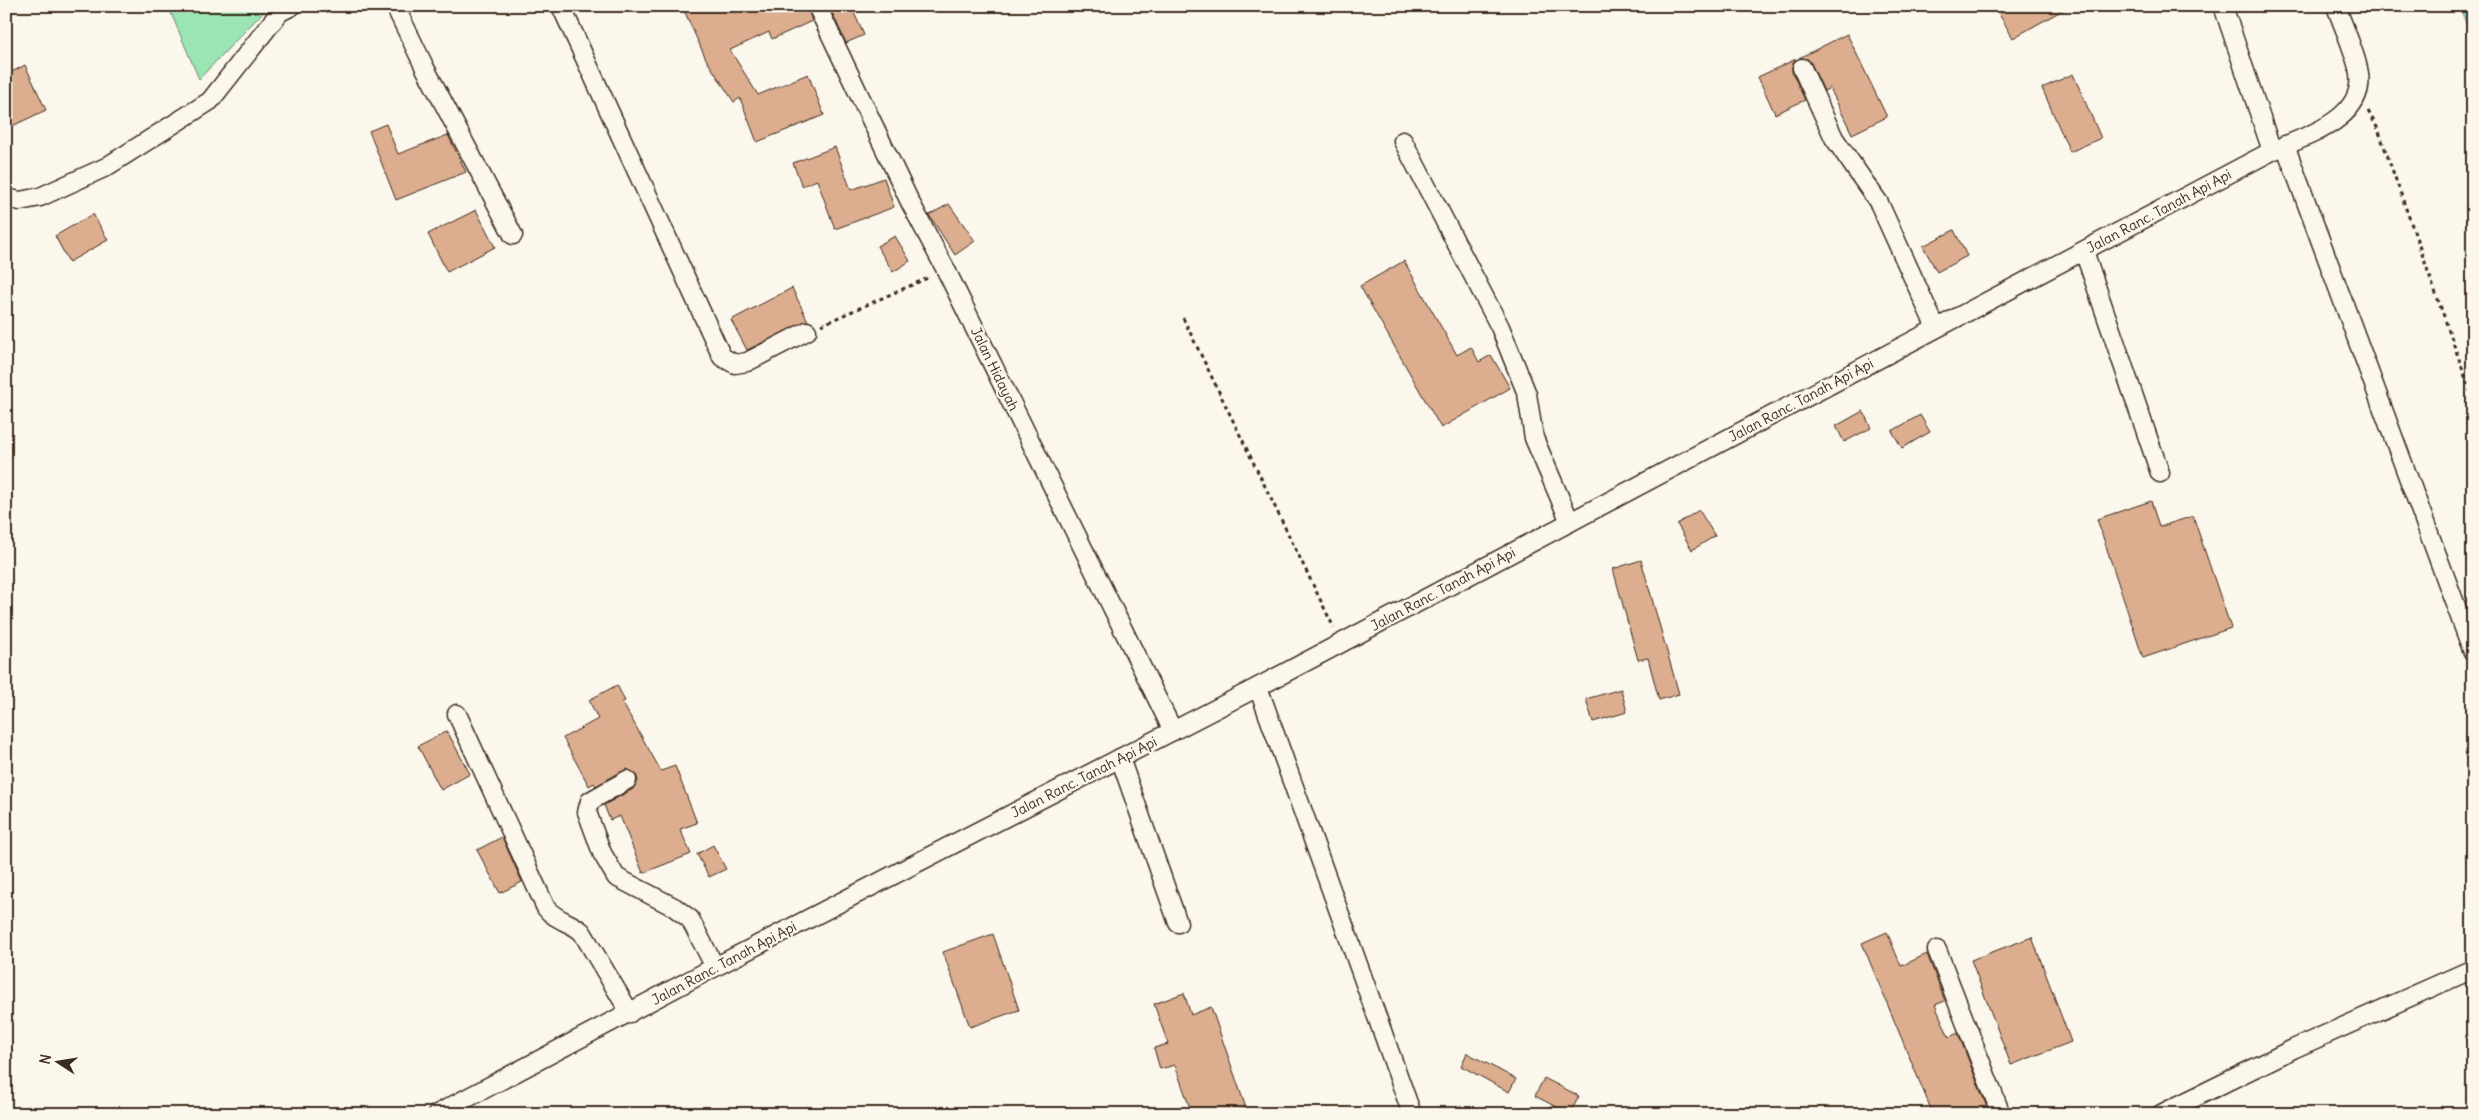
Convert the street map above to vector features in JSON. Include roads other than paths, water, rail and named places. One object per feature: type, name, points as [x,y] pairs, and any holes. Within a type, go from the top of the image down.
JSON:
[{"type":"street","points":[[6,198],[20,201],[40,198],[106,167],[210,101],[280,12],[292,6]]},
{"type":"street","points":[[395,6],[424,68],[513,235]]},
{"type":"street","points":[[561,6],[722,357],[735,364],[747,362],[807,331]]},
{"type":"street","name":"Jalan Hidayah","points":[[817,6],[910,202],[946,270],[1173,731]]},
{"type":"street","points":[[2223,6],[2473,652]]},
{"type":"street","name":"Jalan Ranc. Tanah Api Api","points":[[437,1114],[715,967],[1258,687],[2278,148],[2336,121],[2347,112],[2354,100],[2358,86],[2359,69],[2336,6]]},
{"type":"street","points":[[1802,68],[1834,138],[1879,203],[1936,328]]},
{"type":"street","points":[[1403,141],[1500,327],[1527,394],[1534,438],[1570,522]]},
{"type":"street","points":[[2084,251],[2160,473]]},
{"type":"street","points":[[1258,687],[1412,1114]]},
{"type":"street","points":[[457,714],[546,908],[552,916],[572,924],[582,932],[630,1013]]},
{"type":"street","points":[[1120,758],[1178,923]]},
{"type":"street","points":[[627,780],[590,801],[587,806],[587,812],[602,852],[616,877],[667,902],[690,920],[715,967]]},
{"type":"street","points":[[1937,950],[2001,1114]]},
{"type":"street","points":[[2161,1114],[2293,1049],[2473,969]]},
{"type":"water","points":[[2459,6],[2473,6],[2473,34],[2468,28]]}]
